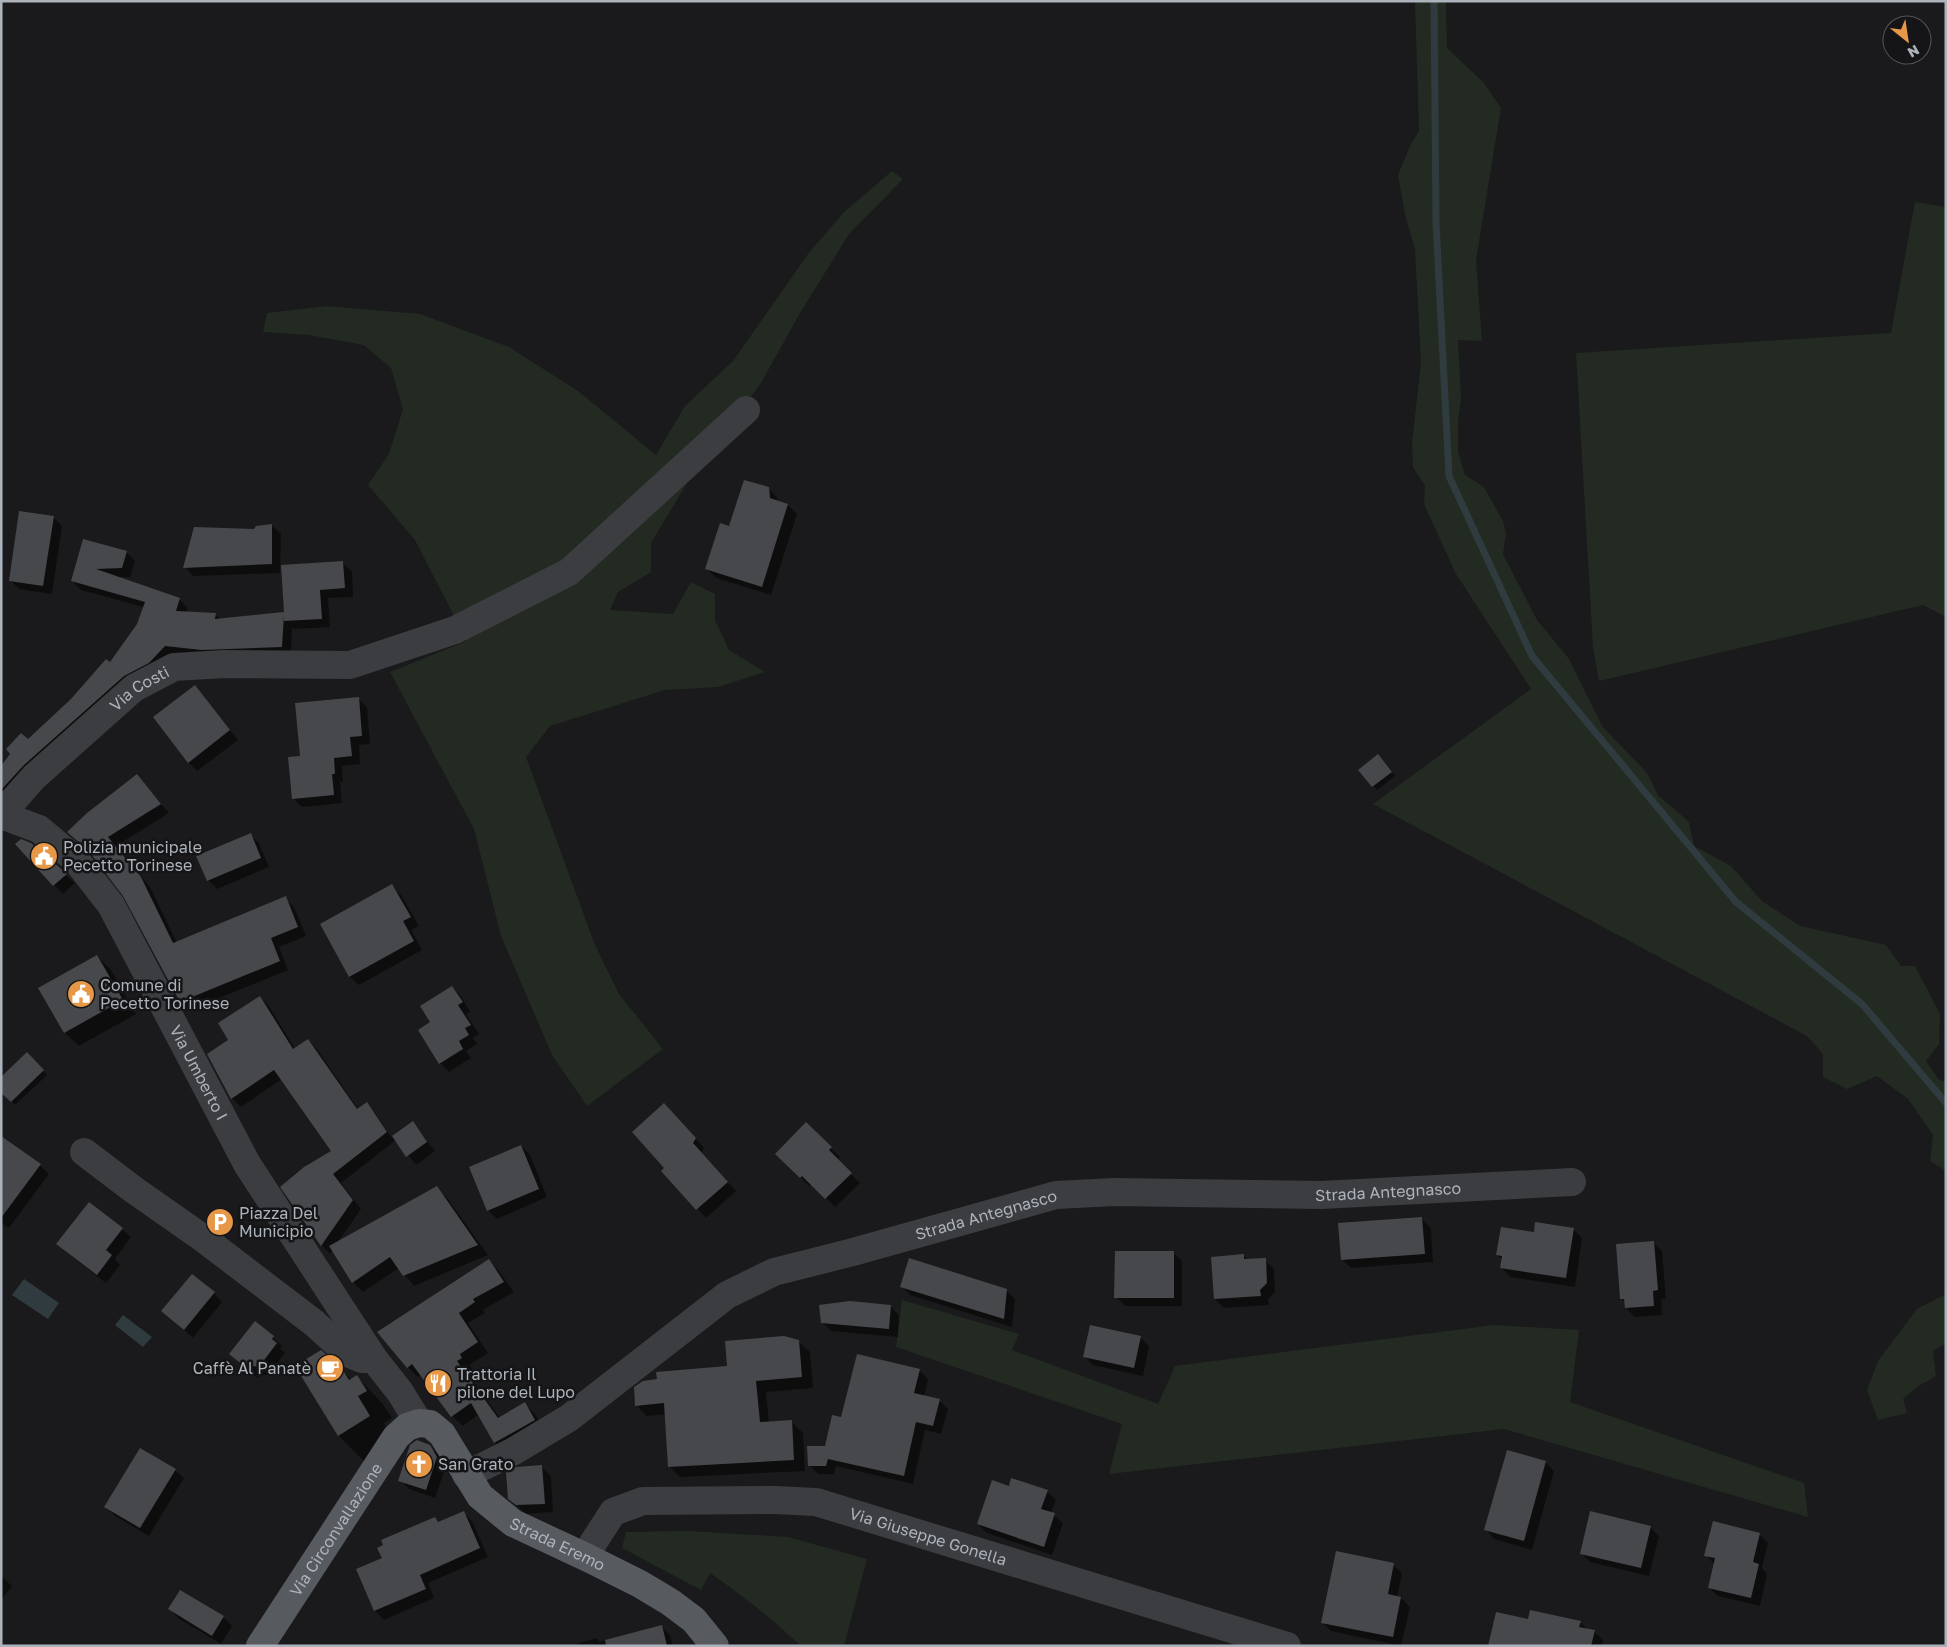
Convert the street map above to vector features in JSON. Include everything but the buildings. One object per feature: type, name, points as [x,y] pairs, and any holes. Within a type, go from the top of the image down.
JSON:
[{"type":"main road","name":"Strada Eremo","points":[[419,1423],[430,1424],[442,1434],[480,1496],[513,1523],[640,1584],[670,1602],[694,1620],[715,1646]]},
{"type":"main road","name":"Via Circonvallazione","points":[[260,1646],[396,1437],[407,1427],[419,1423]]},
{"type":"street","name":"Via Costi","points":[[2,815],[34,777],[134,688],[174,667],[224,664],[350,665],[455,630],[569,572],[746,410]]},
{"type":"street","name":"Via Umberto I","points":[[2,815],[39,829],[76,860],[111,904],[247,1164],[374,1359],[400,1392],[419,1423]]},
{"type":"street","points":[[84,1152],[314,1323],[347,1353],[362,1359],[374,1359]]},
{"type":"street","name":"Strada Antegnasco","points":[[466,1475],[514,1452],[569,1418],[727,1295],[774,1272],[853,1252],[1056,1195],[1123,1192],[1321,1195],[1572,1182]]},
{"type":"street","name":"Via Giuseppe Gonella","points":[[588,1558],[593,1543],[613,1512],[642,1501],[775,1500],[816,1502],[1287,1646]]},
{"type":"shaded area","points":[[1415,1],[1446,1],[1447,48],[1484,83],[1501,108],[1476,260],[1482,341],[1458,340],[1461,398],[1458,423],[1458,452],[1465,475],[1484,487],[1503,521],[1506,533],[1503,554],[1537,620],[1569,659],[1602,726],[1647,773],[1658,795],[1689,822],[1694,846],[1731,866],[1762,901],[1800,926],[1886,945],[1901,966],[1915,966],[1940,1014],[1939,1044],[1926,1061],[1939,1080],[1946,1082],[1946,1171],[1930,1161],[1933,1135],[1908,1099],[1877,1076],[1847,1089],[1823,1077],[1823,1054],[1807,1036],[1373,804],[1531,689],[1456,574],[1424,504],[1425,486],[1413,467],[1412,442],[1421,363],[1415,249],[1405,215],[1398,175],[1410,146],[1419,131]]},
{"type":"shaded area","points":[[892,171],[903,179],[849,234],[800,313],[761,383],[689,480],[651,543],[651,572],[618,592],[610,610],[673,614],[691,582],[715,594],[715,620],[729,650],[765,672],[718,687],[665,690],[550,726],[526,757],[595,945],[619,994],[663,1049],[587,1106],[552,1055],[501,936],[474,829],[390,672],[467,641],[415,540],[368,485],[389,454],[403,409],[391,368],[364,345],[309,335],[263,332],[267,313],[327,306],[420,314],[509,347],[578,391],[656,455],[685,406],[733,361],[808,254],[844,212]]},
{"type":"shaded area","points":[[1915,202],[1946,207],[1946,617],[1923,605],[1599,681],[1593,647],[1576,353],[1891,333]]},
{"type":"shaded area","points":[[24,1279],[59,1303],[48,1319],[12,1295]]},
{"type":"shaded area","points":[[1946,1294],[1946,1345],[1933,1351],[1936,1376],[1917,1387],[1903,1399],[1907,1413],[1878,1420],[1867,1390],[1878,1361],[1917,1309]]},
{"type":"shaded area","points":[[902,1300],[1019,1334],[1012,1350],[1158,1404],[1175,1366],[1494,1325],[1579,1330],[1570,1402],[1804,1483],[1808,1517],[1504,1429],[1109,1474],[1122,1424],[896,1347]]},
{"type":"shaded area","points":[[123,1315],[152,1337],[143,1347],[115,1325]]},
{"type":"shaded area","points":[[689,1531],[788,1537],[867,1559],[844,1646],[801,1646],[757,1608],[710,1573],[701,1590],[622,1548],[626,1532]]},
{"type":"waterway","points":[[1434,1],[1436,222],[1449,476],[1532,656],[1736,902],[1862,1004],[1946,1103]]},
{"type":"place","name":"Polizia municipale Pecetto Torinese","points":[[44,856]]},
{"type":"place","name":"Comune di Pecetto Torinese","points":[[81,994]]},
{"type":"place","name":"Piazza Del Municipio","points":[[220,1222]]},
{"type":"place","name":"Caffè Al Panatè","points":[[330,1368]]},
{"type":"place","name":"Trattoria Il pilone del Lupo","points":[[438,1383]]},
{"type":"place","name":"San Grato","points":[[419,1464]]}]
